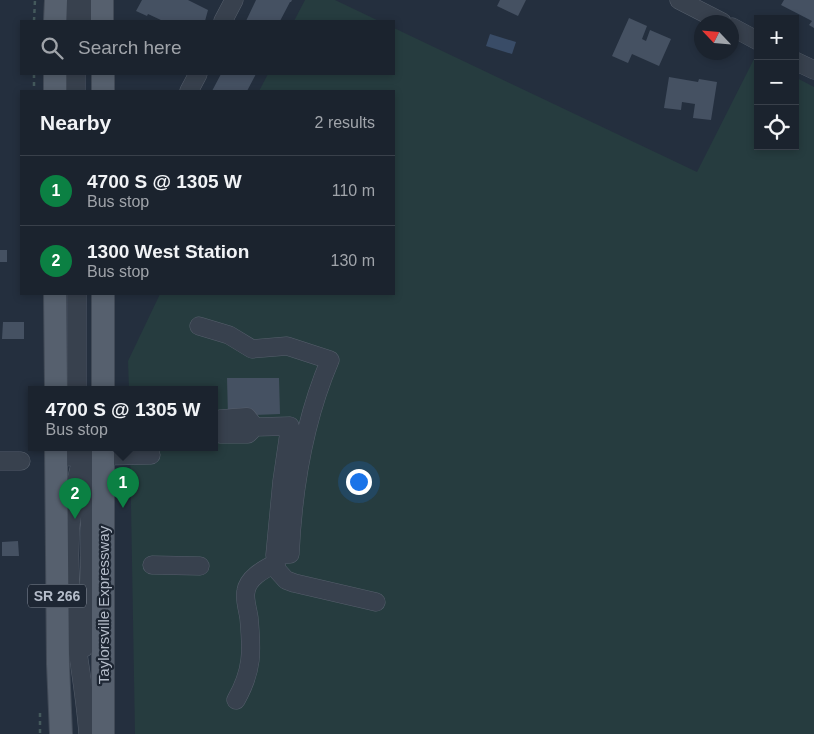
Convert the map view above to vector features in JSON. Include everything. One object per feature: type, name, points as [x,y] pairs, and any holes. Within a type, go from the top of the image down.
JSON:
[{"type":"main road","points":[[55,20],[56,0]]},
{"type":"main road","points":[[102,0],[102,20]]},
{"type":"main road","points":[[54,90],[55,75]]},
{"type":"main road","points":[[102,75],[102,90]]},
{"type":"main road","points":[[55,295],[56,386]]},
{"type":"main road","points":[[103,295],[103,386]]},
{"type":"main road","name":"Taylorsville Expressway","points":[[91,451],[103,734]]},
{"type":"main road","name":"SR 266","points":[[56,452],[58,664],[61,734]]},
{"type":"street","points":[[76,0],[76,20]]},
{"type":"street","points":[[88,0],[88,20]]},
{"type":"street","points":[[223,20],[233,0]]},
{"type":"street","points":[[679,0],[708,15]]},
{"type":"street","points":[[739,31],[754,39]]},
{"type":"street","points":[[799,63],[814,70]]},
{"type":"street","points":[[76,75],[76,90]]},
{"type":"street","points":[[88,75],[88,90]]},
{"type":"street","points":[[190,90],[197,75]]},
{"type":"street","points":[[77,295],[78,386]]},
{"type":"street","points":[[89,295],[89,386]]},
{"type":"street","points":[[198,326],[229,335],[252,349],[287,346],[330,360],[319,387],[302,454],[292,516],[290,554],[276,559],[260,572],[250,582],[246,591],[250,634],[250,670],[236,700]]},
{"type":"street","points":[[220,426],[247,418],[254,427],[290,426],[282,481],[276,559],[277,570],[286,580],[294,583],[376,602]]},
{"type":"street","points":[[88,734],[72,607],[70,566],[73,495],[91,451]]},
{"type":"street","points":[[56,452],[91,451],[152,455]]},
{"type":"street","points":[[0,461],[21,461]]},
{"type":"street","points":[[152,565],[200,566]]},
{"type":"street","points":[[76,734],[81,669]]},
{"type":"path","points":[[34,0],[34,20]]},
{"type":"path","points":[[34,75],[34,90]]},
{"type":"green space","points":[[305,0],[335,0],[377,20],[295,20]]},
{"type":"green space","points":[[395,28],[697,172],[754,59],[754,150],[799,150],[799,79],[814,87],[814,734],[135,734],[130,451],[218,451],[218,386],[129,386],[128,361],[160,295],[395,295],[395,90],[260,90],[267,75],[395,75]]},
{"type":"water","points":[[490,34],[516,42],[512,54],[486,46]]},
{"type":"building","points":[[142,0],[188,0],[208,10],[205,20],[161,20],[136,11]]},
{"type":"building","points":[[256,0],[292,0],[281,20],[246,20]]},
{"type":"building","points":[[500,0],[526,0],[518,16],[497,6]]},
{"type":"building","points":[[784,0],[814,0],[814,28],[809,25],[812,21],[781,5]]},
{"type":"building","points":[[629,18],[647,26],[642,39],[646,41],[650,30],[671,39],[659,66],[632,54],[628,63],[612,56]]},
{"type":"building","points":[[220,75],[255,75],[248,90],[213,90]]},
{"type":"building","points":[[669,77],[698,82],[699,79],[717,82],[711,120],[693,118],[695,104],[682,102],[681,110],[664,108]]},
{"type":"building","points":[[0,250],[7,250],[7,262],[0,262]]},
{"type":"building","points":[[3,322],[24,322],[24,339],[2,339]]},
{"type":"building","points":[[227,378],[279,378],[280,414],[228,416]]},
{"type":"building","points":[[18,541],[19,556],[2,556],[2,542]]},
{"type":"place","name":"4700 S @ 1305 W","points":[[123,508]]},
{"type":"place","name":"1300 West Station","points":[[75,519]]}]
